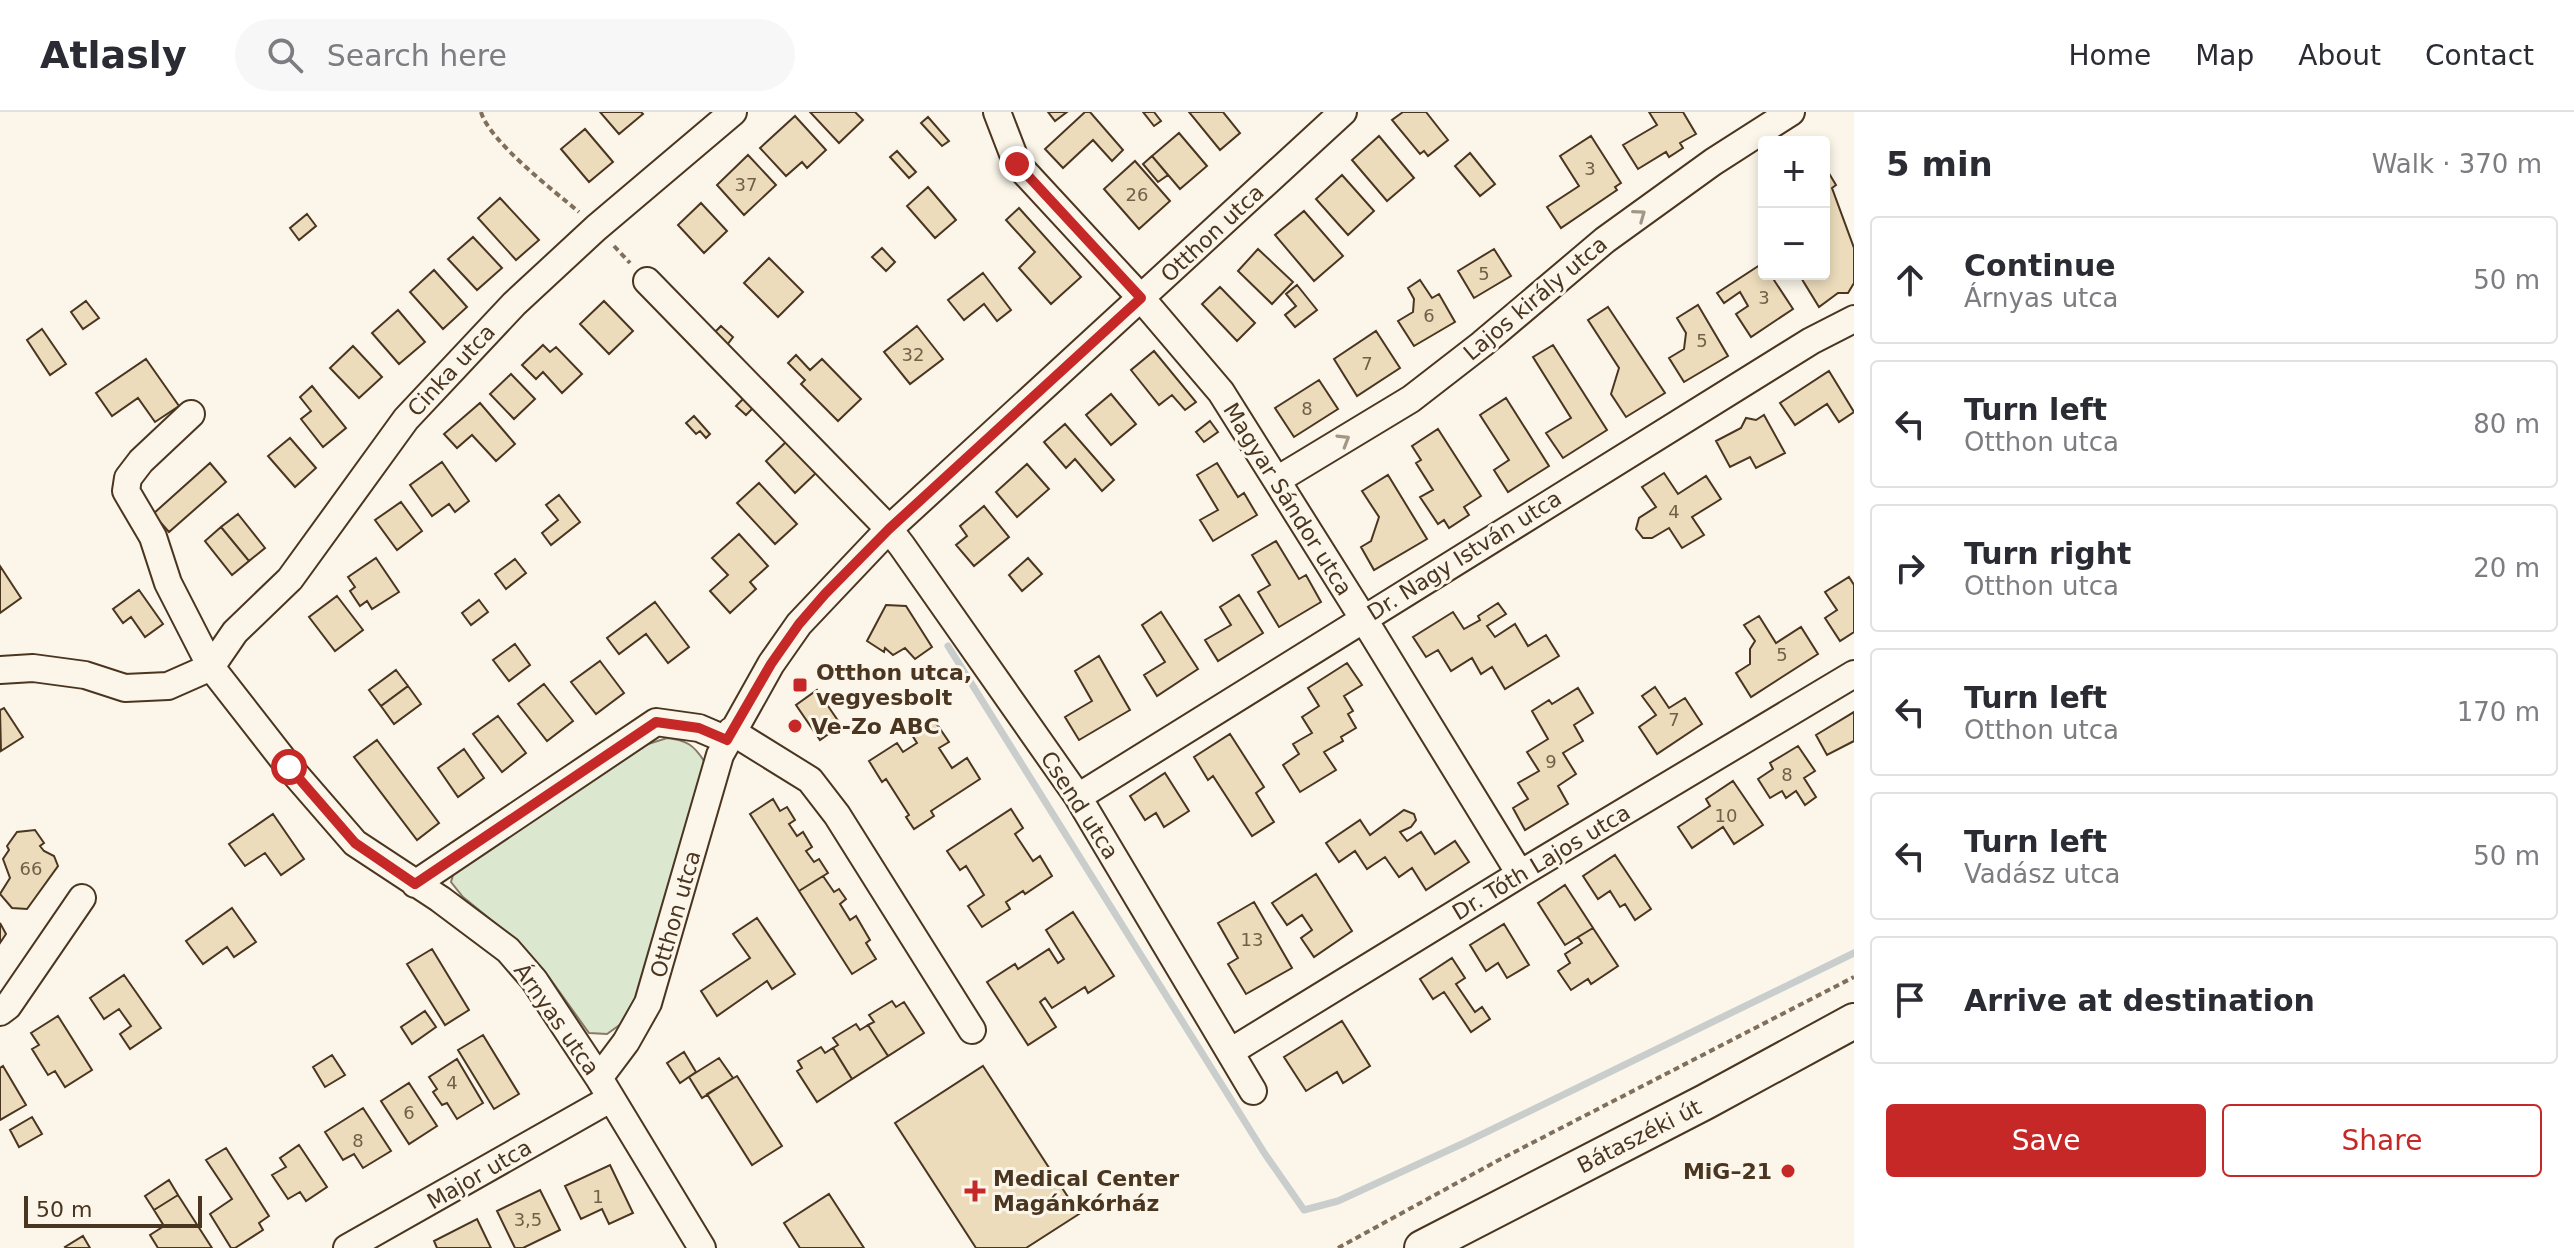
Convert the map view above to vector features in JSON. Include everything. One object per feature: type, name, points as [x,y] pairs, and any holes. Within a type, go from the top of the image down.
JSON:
[{"type":"main road","name":"Bátaszéki út","points":[[1422,1248],[1854,1021]]},
{"type":"street","name":"Cinka utca","points":[[211,667],[235,632],[290,579],[406,419],[514,304],[596,228],[733,112]]},
{"type":"street","name":"Magyar Sándor utca","points":[[997,112],[1017,164],[1141,298],[1221,392],[1520,874]]},
{"type":"street","name":"Otthon utca","points":[[604,1088],[648,1003],[720,755],[799,624],[889,529],[1343,112]]},
{"type":"street","name":"Lajos király utca","points":[[1277,480],[1411,399],[1482,344],[1605,240],[1713,162],[1791,112]]},
{"type":"street","name":"Csend utca","points":[[647,281],[889,529],[1078,797],[1253,1091]]},
{"type":"street","name":"Dr. Nagy István utca","points":[[1078,797],[1811,341],[1854,319]]},
{"type":"street","name":"Árnyas utca","points":[[191,414],[141,461],[128,478],[126,491],[153,537],[168,583],[211,667],[289,767],[355,843],[508,950],[534,980],[702,1248]]},
{"type":"street","points":[[0,670],[33,668],[72,673],[125,688],[168,686],[211,667]]},
{"type":"street","name":"Dr. Tóth Lajos utca","points":[[1230,1052],[1854,674]]},
{"type":"street","points":[[415,884],[656,722],[699,728],[729,736],[810,780],[837,815],[972,1030]]},
{"type":"street","points":[[0,1012],[8,1006],[82,898]]},
{"type":"street","name":"Major utca","points":[[347,1248],[604,1088]]},
{"type":"path","points":[[481,112],[483,121],[500,141],[596,228],[647,281]]},
{"type":"path","points":[[1338,1248],[1497,1161],[1854,977]]},
{"type":"green space","points":[[667,738],[689,744],[697,751],[704,761],[701,777],[644,985],[625,1021],[607,1034],[589,1033],[548,976],[517,941],[463,897],[451,882],[455,868],[645,745]]},
{"type":"building","points":[[600,112],[641,112],[643,114],[619,134]]},
{"type":"building","points":[[810,112],[855,112],[863,120],[839,143]]},
{"type":"building","points":[[1048,112],[1067,112],[1055,121]]},
{"type":"building","points":[[1085,112],[1090,112],[1123,150],[1112,161],[1093,140],[1063,168],[1045,149]]},
{"type":"building","points":[[1143,112],[1154,112],[1161,121],[1154,126]]},
{"type":"building","points":[[1189,112],[1223,112],[1240,133],[1220,150]]},
{"type":"building","points":[[1403,112],[1426,112],[1448,140],[1428,156],[1424,151],[1420,154],[1392,120]]},
{"type":"building","points":[[1649,112],[1683,112],[1696,134],[1680,143],[1683,148],[1669,157],[1666,152],[1638,169],[1623,145],[1657,125]]},
{"type":"building","points":[[795,116],[826,150],[807,168],[802,162],[786,176],[760,148]]},
{"type":"building","points":[[928,117],[949,141],[942,146],[921,123]]},
{"type":"building","points":[[585,129],[613,162],[589,182],[561,149]]},
{"type":"building","points":[[1179,133],[1207,166],[1180,189],[1152,156]]},
{"type":"building","points":[[1379,136],[1414,178],[1387,201],[1352,160]]},
{"type":"building","points":[[1591,136],[1621,183],[1615,187],[1617,190],[1561,228],[1547,207],[1579,186],[1560,156]]},
{"type":"building","points":[[897,151],[916,172],[909,178],[890,157]]},
{"type":"building","points":[[1470,153],[1495,184],[1480,196],[1455,166]]},
{"type":"building","points":[[748,155],[776,185],[744,215],[717,185]]},
{"type":"building","points":[[1152,156],[1168,175],[1158,182],[1143,164]]},
{"type":"building","points":[[1135,161],[1170,201],[1139,229],[1104,189]]},
{"type":"building","points":[[1342,175],[1374,211],[1348,235],[1316,199]]},
{"type":"building","points":[[1830,175],[1836,185],[1832,188],[1854,248],[1854,283],[1848,293],[1838,293],[1819,307],[1802,280],[1830,280]]},
{"type":"building","points":[[928,187],[956,220],[935,238],[907,206]]},
{"type":"building","points":[[500,198],[539,240],[516,260],[478,218]]},
{"type":"building","points":[[701,203],[727,231],[704,253],[678,225]]},
{"type":"building","points":[[1019,208],[1081,277],[1051,304],[1019,268],[1035,252],[1006,220]]},
{"type":"building","points":[[1304,211],[1343,256],[1314,281],[1275,235]]},
{"type":"building","points":[[307,214],[316,226],[299,240],[290,228]]},
{"type":"building","points":[[473,237],[502,268],[477,290],[448,259]]},
{"type":"building","points":[[882,248],[895,262],[886,271],[872,257]]},
{"type":"building","points":[[1258,249],[1293,282],[1272,304],[1238,271]]},
{"type":"building","points":[[1494,249],[1511,276],[1474,298],[1458,271]]},
{"type":"building","points":[[769,258],[803,292],[778,317],[744,283]]},
{"type":"building","points":[[1758,266],[1758,280],[1774,280],[1793,309],[1751,337],[1736,314],[1748,306],[1740,292],[1724,303],[1717,293]]},
{"type":"building","points":[[434,270],[467,307],[443,329],[410,292]]},
{"type":"building","points":[[983,273],[1011,310],[997,321],[984,304],[964,320],[948,300]]},
{"type":"building","points":[[1420,280],[1432,298],[1439,294],[1455,322],[1414,346],[1398,321],[1413,312],[1414,299],[1408,288]]},
{"type":"building","points":[[1297,285],[1317,310],[1295,327],[1285,315],[1296,306],[1286,294]]},
{"type":"building","points":[[1220,287],[1255,323],[1237,341],[1202,304]]},
{"type":"building","points":[[86,301],[99,318],[83,329],[71,312]]},
{"type":"building","points":[[604,301],[633,331],[609,354],[580,324]]},
{"type":"building","points":[[1698,305],[1728,356],[1684,382],[1669,358],[1684,349],[1686,333],[1677,318]]},
{"type":"building","points":[[1608,307],[1665,393],[1626,417],[1611,394],[1619,368],[1588,320]]},
{"type":"building","points":[[398,310],[425,342],[399,364],[372,333]]},
{"type":"building","points":[[721,326],[733,337],[727,345],[714,333]]},
{"type":"building","points":[[917,326],[943,359],[910,384],[884,352]]},
{"type":"building","points":[[42,329],[66,364],[50,375],[27,340]]},
{"type":"building","points":[[1376,331],[1400,368],[1357,396],[1334,359]]},
{"type":"building","points":[[543,345],[550,352],[556,347],[582,374],[562,393],[543,372],[536,379],[522,365]]},
{"type":"building","points":[[1553,345],[1607,430],[1563,458],[1546,433],[1571,418],[1533,357]]},
{"type":"building","points":[[353,346],[382,377],[359,398],[330,368]]},
{"type":"building","points":[[1154,351],[1196,402],[1185,410],[1172,395],[1159,405],[1131,370]]},
{"type":"building","points":[[796,355],[810,370],[822,359],[861,399],[838,421],[801,384],[805,380],[788,363]]},
{"type":"building","points":[[146,359],[179,406],[155,422],[138,398],[112,416],[96,393]]},
{"type":"building","points":[[1829,371],[1854,412],[1839,422],[1827,404],[1795,425],[1780,403]]},
{"type":"building","points":[[511,374],[535,399],[514,419],[490,394]]},
{"type":"building","points":[[1319,380],[1338,409],[1294,437],[1275,408]]},
{"type":"building","points":[[312,386],[346,428],[323,447],[301,419],[311,411],[300,397]]},
{"type":"building","points":[[1111,394],[1136,424],[1111,445],[1086,415]]},
{"type":"building","points":[[744,398],[753,408],[746,415],[736,406]]},
{"type":"building","points":[[1506,398],[1549,466],[1508,492],[1494,470],[1509,460],[1480,415]]},
{"type":"building","points":[[480,403],[515,444],[496,461],[472,435],[457,448],[444,434]]},
{"type":"building","points":[[1764,415],[1785,453],[1756,468],[1750,457],[1730,467],[1716,441],[1741,428],[1746,418],[1756,420]]},
{"type":"building","points":[[694,416],[710,434],[706,438],[700,431],[696,434],[686,423]]},
{"type":"building","points":[[1210,421],[1218,432],[1204,442],[1196,432]]},
{"type":"building","points":[[1065,424],[1114,480],[1102,491],[1075,459],[1066,468],[1044,442]]},
{"type":"building","points":[[1438,429],[1481,496],[1464,507],[1469,515],[1449,528],[1444,520],[1438,524],[1420,497],[1433,490],[1416,463],[1421,460],[1412,446]]},
{"type":"building","points":[[290,438],[316,468],[295,487],[268,456]]},
{"type":"building","points":[[787,441],[817,472],[795,493],[766,461]]},
{"type":"building","points":[[442,462],[469,501],[455,512],[449,504],[432,516],[410,485]]},
{"type":"building","points":[[210,463],[226,482],[169,532],[153,514]]},
{"type":"building","points":[[1217,463],[1238,497],[1244,493],[1257,515],[1213,541],[1200,520],[1218,510],[1197,475]]},
{"type":"building","points":[[1027,464],[1049,489],[1017,517],[996,492]]},
{"type":"building","points":[[1664,473],[1678,494],[1706,476],[1721,499],[1692,517],[1704,535],[1682,548],[1669,528],[1652,538],[1643,538],[1636,529],[1639,518],[1656,507],[1642,487]]},
{"type":"building","points":[[1388,475],[1427,539],[1374,570],[1361,547],[1371,541],[1379,517],[1362,491]]},
{"type":"building","points":[[759,483],[797,524],[775,544],[737,503]]},
{"type":"building","points":[[559,495],[580,522],[551,545],[542,533],[558,520],[546,505]]},
{"type":"building","points":[[401,502],[422,531],[397,550],[375,520]]},
{"type":"building","points":[[984,506],[1009,537],[974,566],[956,545],[967,536],[960,526]]},
{"type":"building","points":[[238,514],[265,548],[249,561],[221,527]]},
{"type":"building","points":[[221,527],[249,561],[232,575],[205,541]]},
{"type":"building","points":[[739,534],[768,566],[750,582],[756,589],[730,613],[710,591],[728,575],[712,558]]},
{"type":"building","points":[[1276,541],[1299,579],[1306,575],[1321,602],[1279,627],[1258,592],[1270,585],[1252,555]]},
{"type":"building","points":[[376,558],[399,592],[372,609],[367,601],[360,606],[350,591],[355,587],[348,577]]},
{"type":"building","points":[[1028,558],[1042,574],[1022,591],[1009,575]]},
{"type":"building","points":[[515,559],[526,573],[506,589],[495,574]]},
{"type":"building","points":[[0,566],[21,598],[0,613]]},
{"type":"building","points":[[1849,577],[1854,585],[1854,632],[1840,641],[1825,618],[1837,610],[1825,592]]},
{"type":"building","points":[[139,590],[163,624],[145,637],[131,617],[123,623],[113,609]]},
{"type":"building","points":[[1239,595],[1263,633],[1218,661],[1205,640],[1231,625],[1220,607]]},
{"type":"building","points":[[337,596],[363,630],[335,651],[309,617]]},
{"type":"building","points":[[479,600],[488,612],[471,625],[462,613]]},
{"type":"building","points":[[655,602],[689,647],[668,663],[646,634],[619,654],[607,638]]},
{"type":"building","points":[[1498,603],[1506,614],[1487,626],[1495,637],[1515,624],[1528,646],[1546,635],[1559,656],[1505,689],[1492,667],[1481,674],[1472,658],[1451,671],[1438,650],[1426,657],[1413,637],[1453,612],[1464,629],[1480,620],[1478,616]]},
{"type":"building","points":[[886,605],[906,606],[932,647],[915,659],[905,648],[893,655],[867,641]]},
{"type":"building","points":[[1161,612],[1198,669],[1157,696],[1144,675],[1165,662],[1142,625]]},
{"type":"building","points":[[1759,616],[1776,643],[1801,627],[1818,654],[1751,697],[1736,673],[1750,664],[1750,649],[1755,641],[1744,625]]},
{"type":"building","points":[[515,644],[530,665],[509,681],[493,660]]},
{"type":"building","points":[[1099,656],[1130,710],[1079,740],[1065,717],[1092,701],[1075,671]]},
{"type":"building","points":[[600,661],[624,693],[596,714],[571,682]]},
{"type":"building","points":[[1347,663],[1362,685],[1344,696],[1353,711],[1348,714],[1356,728],[1341,737],[1343,741],[1324,752],[1336,770],[1300,792],[1283,765],[1299,754],[1293,744],[1312,733],[1302,717],[1319,706],[1308,688]]},
{"type":"building","points":[[396,670],[408,686],[381,706],[369,690]]},
{"type":"building","points":[[544,684],[573,721],[547,741],[518,704]]},
{"type":"building","points":[[408,686],[421,704],[394,724],[381,706]]},
{"type":"building","points":[[1655,687],[1669,708],[1685,698],[1702,724],[1657,754],[1639,727],[1656,715],[1642,696]]},
{"type":"building","points":[[1578,688],[1593,713],[1574,725],[1583,741],[1563,753],[1576,774],[1558,786],[1568,804],[1525,830],[1513,808],[1528,799],[1518,783],[1539,771],[1527,752],[1548,739],[1532,711],[1549,700],[1552,704]]},
{"type":"building","points":[[817,690],[841,725],[820,740],[796,705]]},
{"type":"building","points":[[4,708],[23,737],[1,751],[0,710]]},
{"type":"building","points":[[1854,712],[1854,741],[1827,755],[1816,735]]},
{"type":"building","points":[[498,716],[526,753],[502,772],[473,734]]},
{"type":"building","points":[[934,720],[949,742],[939,748],[952,768],[967,758],[980,779],[931,811],[934,816],[914,829],[906,817],[909,815],[886,779],[882,782],[869,761],[897,743],[903,752],[917,743],[912,735]]},
{"type":"building","points":[[1230,734],[1264,787],[1256,793],[1274,822],[1252,836],[1213,776],[1208,780],[1194,757]]},
{"type":"building","points":[[377,740],[439,823],[417,840],[354,757]]},
{"type":"building","points":[[1798,746],[1815,771],[1804,778],[1816,797],[1805,805],[1796,791],[1786,798],[1782,791],[1770,798],[1758,779],[1773,769],[1770,763]]},
{"type":"building","points":[[464,749],[484,778],[458,797],[438,768]]},
{"type":"building","points":[[1165,773],[1189,811],[1164,827],[1156,813],[1145,820],[1130,796]]},
{"type":"building","points":[[1733,781],[1763,825],[1734,844],[1723,827],[1692,848],[1678,827],[1710,806],[1706,799]]},
{"type":"building","points":[[773,799],[780,811],[787,807],[795,820],[789,824],[797,836],[803,832],[812,847],[806,851],[814,862],[819,859],[828,873],[799,891],[750,814]]},
{"type":"building","points":[[1011,809],[1023,828],[1015,834],[1033,861],[1040,856],[1052,876],[1006,902],[1010,909],[982,927],[968,906],[984,895],[966,866],[960,870],[947,851]]},
{"type":"building","points":[[1404,810],[1414,814],[1416,820],[1411,827],[1400,832],[1407,841],[1421,832],[1435,854],[1455,841],[1469,862],[1426,890],[1412,868],[1399,877],[1385,857],[1367,869],[1355,851],[1339,862],[1326,843],[1360,820],[1370,835]]},
{"type":"building","points":[[273,814],[304,859],[281,875],[265,853],[245,866],[229,844]]},
{"type":"building","points":[[35,830],[44,843],[40,846],[54,856],[58,866],[27,909],[12,908],[0,894],[10,878],[3,859],[9,850],[7,846],[17,832]]},
{"type":"building","points":[[1615,855],[1651,909],[1635,920],[1625,904],[1620,907],[1610,891],[1598,899],[1583,876]]},
{"type":"building","points":[[1316,874],[1352,931],[1314,957],[1301,938],[1312,930],[1302,915],[1287,925],[1272,903]]},
{"type":"building","points":[[823,876],[834,892],[839,889],[846,899],[840,904],[850,920],[856,916],[870,940],[866,943],[876,959],[852,974],[799,891]]},
{"type":"building","points":[[1565,885],[1593,928],[1565,945],[1538,903]]},
{"type":"building","points":[[1254,902],[1292,968],[1246,994],[1228,964],[1238,958],[1218,923]]},
{"type":"building","points":[[232,908],[256,942],[234,957],[227,947],[203,964],[186,941]]},
{"type":"building","points":[[1073,912],[1114,976],[1088,993],[1085,987],[1052,1008],[1045,998],[1040,1002],[1056,1027],[1028,1045],[987,982],[1015,964],[1018,969],[1049,949],[1058,963],[1064,959],[1046,930]]},
{"type":"building","points":[[757,918],[795,974],[772,989],[767,981],[717,1016],[701,991],[750,958],[733,934]]},
{"type":"building","points":[[0,923],[6,934],[0,943]]},
{"type":"building","points":[[1504,924],[1529,965],[1507,978],[1498,963],[1486,971],[1470,945]]},
{"type":"building","points":[[1593,928],[1618,966],[1591,984],[1588,979],[1571,990],[1558,971],[1570,963],[1565,954],[1582,943],[1578,937]]},
{"type":"building","points":[[432,949],[469,1010],[445,1025],[407,964]]},
{"type":"building","points":[[1452,958],[1465,978],[1456,984],[1475,1012],[1482,1007],[1490,1019],[1471,1032],[1444,992],[1433,999],[1420,979]]},
{"type":"building","points":[[124,975],[161,1028],[130,1049],[120,1034],[131,1026],[119,1009],[104,1019],[90,998]]},
{"type":"building","points":[[892,1001],[896,1007],[904,1002],[924,1033],[888,1056],[868,1025],[874,1022],[869,1015]]},
{"type":"building","points":[[425,1011],[436,1027],[412,1044],[401,1027]]},
{"type":"building","points":[[58,1016],[92,1070],[65,1087],[55,1071],[48,1075],[32,1049],[39,1045],[31,1033]]},
{"type":"building","points":[[1342,1021],[1370,1066],[1343,1083],[1337,1072],[1306,1091],[1284,1057]]},
{"type":"building","points":[[856,1024],[860,1030],[868,1025],[888,1056],[852,1079],[833,1048],[838,1045],[833,1038]]},
{"type":"building","points":[[483,1035],[519,1094],[494,1109],[458,1050]]},
{"type":"building","points":[[821,1047],[825,1053],[833,1048],[852,1079],[817,1102],[797,1071],[802,1068],[798,1061]]},
{"type":"building","points":[[684,1052],[696,1072],[680,1083],[667,1063]]},
{"type":"building","points":[[332,1055],[345,1075],[325,1087],[313,1067]]},
{"type":"building","points":[[719,1058],[733,1078],[702,1098],[689,1077]]},
{"type":"building","points":[[457,1059],[483,1103],[457,1119],[447,1103],[442,1105],[433,1092],[437,1089],[429,1077]]},
{"type":"building","points":[[3,1066],[26,1105],[0,1120],[0,1068]]},
{"type":"building","points":[[983,1066],[1079,1214],[1026,1248],[976,1248],[895,1123]]},
{"type":"building","points":[[737,1076],[782,1146],[752,1165],[707,1094]]},
{"type":"building","points":[[409,1083],[437,1126],[409,1144],[381,1101]]},
{"type":"building","points":[[363,1108],[391,1151],[363,1168],[354,1154],[343,1160],[325,1132]]},
{"type":"building","points":[[32,1117],[42,1134],[19,1147],[10,1130]]},
{"type":"building","points":[[299,1145],[327,1187],[306,1201],[300,1192],[288,1199],[272,1175],[286,1167],[280,1158]]},
{"type":"building","points":[[226,1148],[269,1216],[259,1223],[263,1230],[235,1248],[231,1248],[210,1214],[232,1199],[206,1160]]},
{"type":"building","points":[[610,1165],[633,1213],[609,1224],[602,1209],[581,1219],[565,1186]]},
{"type":"building","points":[[169,1180],[178,1195],[154,1210],[145,1196]]},
{"type":"building","points":[[540,1190],[560,1230],[523,1248],[515,1248],[497,1211]]},
{"type":"building","points":[[829,1194],[864,1248],[800,1248],[784,1223]]},
{"type":"building","points":[[178,1195],[212,1248],[158,1248],[150,1235],[164,1226],[154,1210]]},
{"type":"building","points":[[477,1219],[491,1248],[437,1248],[434,1241]]},
{"type":"building","points":[[83,1236],[90,1248],[65,1247]]},
{"type":"waterway","points":[[948,646],[1265,1154],[1304,1210],[1338,1201],[1464,1143],[1854,953]]},
{"type":"place","name":"Otthon utca, vegyesbolt","points":[[800,685]]},
{"type":"place","name":"Ve-Zo ABC","points":[[795,726]]},
{"type":"place","name":"MiG–21","points":[[1788,1171]]},
{"type":"place","name":"Medical Center Magánkórház","points":[[975,1191]]},
{"type":"route","points":[[289,767],[355,843],[415,884],[656,722],[699,728],[727,740],[771,664],[825,594],[889,529],[1141,298],[1017,164]]}]
